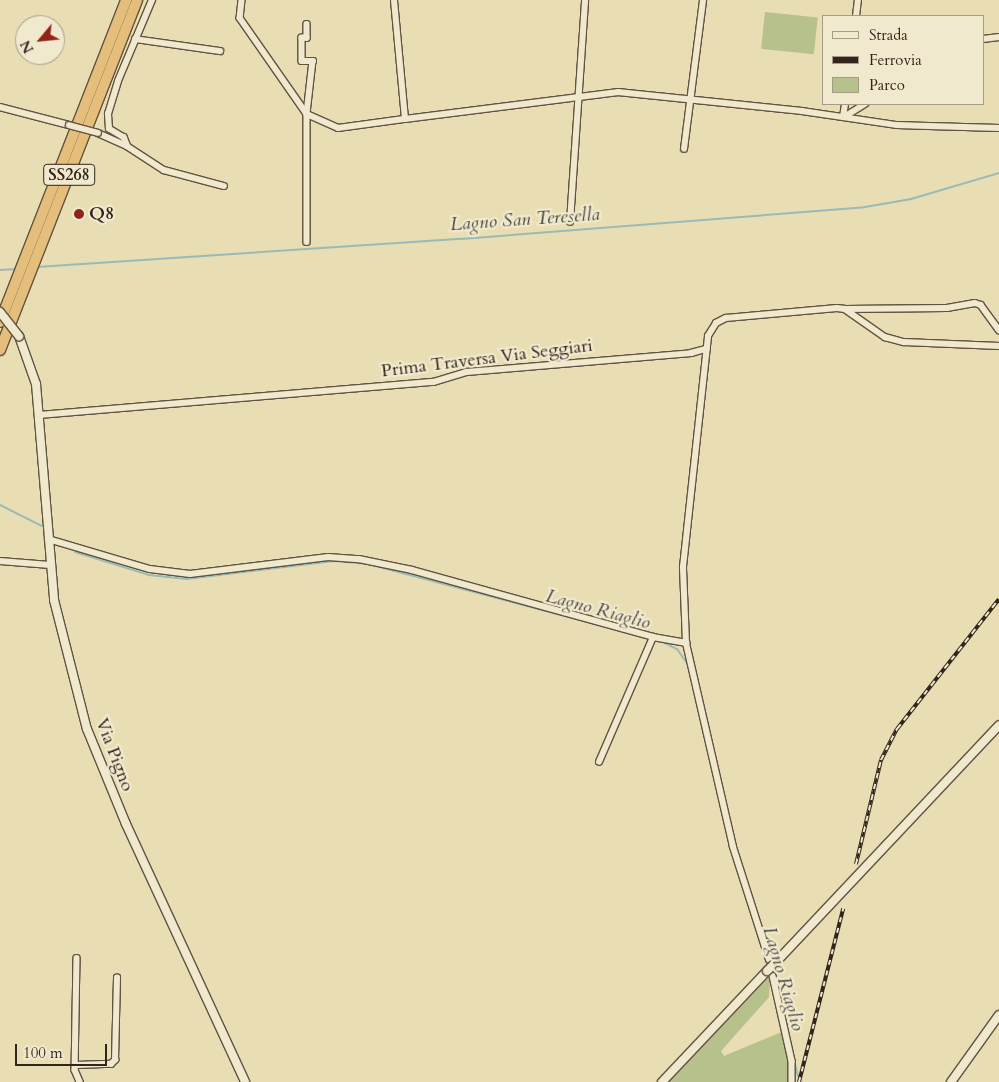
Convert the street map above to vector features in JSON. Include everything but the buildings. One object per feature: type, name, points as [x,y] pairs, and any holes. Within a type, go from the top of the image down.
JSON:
[{"type":"highway","name":"SS268","points":[[0,322],[126,0]]},
{"type":"highway","name":"SS268","points":[[0,350],[137,0]]},
{"type":"street","points":[[127,146],[124,138],[109,129],[107,121],[110,102],[152,0]]},
{"type":"street","points":[[242,0],[240,18],[307,114],[338,128],[618,92],[691,98],[897,125],[999,128]]},
{"type":"street","points":[[394,0],[405,119]]},
{"type":"street","points":[[570,222],[585,0]]},
{"type":"street","points":[[684,150],[703,0]]},
{"type":"street","points":[[856,15],[858,0]]},
{"type":"street","points":[[307,24],[307,38],[302,38],[302,61],[314,61],[307,114],[307,242]]},
{"type":"street","points":[[984,39],[999,37]]},
{"type":"street","points":[[135,39],[220,51]]},
{"type":"street","points":[[844,117],[845,105]]},
{"type":"street","points":[[844,117],[863,105]]},
{"type":"street","points":[[0,108],[98,133],[127,146],[164,170],[224,186]]},
{"type":"street","points":[[792,1082],[791,1051],[770,974],[772,961],[733,847],[686,643],[683,567],[706,349],[711,330],[726,318],[845,309],[947,308],[975,303],[981,304],[999,330]]},
{"type":"street","points":[[845,309],[885,337],[944,346],[999,346]]},
{"type":"street","name":"Via Pigno","points":[[0,312],[19,336],[36,384],[50,565],[64,650],[99,763],[245,1082]]},
{"type":"street","name":"Prima Traversa Via Seggiari","points":[[39,415],[434,382],[467,372],[691,353],[706,349]]},
{"type":"street","points":[[48,539],[150,569],[190,574],[328,558],[359,559],[412,570],[653,637],[686,643]]},
{"type":"street","points":[[0,561],[50,565]]},
{"type":"street","points":[[599,762],[653,637]]},
{"type":"street","points":[[772,961],[995,732],[999,725]]},
{"type":"street","points":[[77,958],[76,1065],[80,1082]]},
{"type":"street","points":[[662,1082],[770,974]]},
{"type":"street","points":[[76,1065],[111,1064],[115,1060],[117,978]]},
{"type":"street","points":[[951,1082],[999,1015]]},
{"type":"green space","points":[[765,12],[818,18],[814,54],[761,49]]},
{"type":"green space","points":[[770,976],[769,997],[721,1051],[724,1056],[784,1031],[790,1063],[789,1082],[668,1082]]},
{"type":"waterway","name":"Lagno San Teresella","points":[[37,267],[461,239],[865,207],[911,199],[999,173]]},
{"type":"waterway","points":[[0,270],[18,269]]},
{"type":"waterway","name":"Lagno Riaglio","points":[[0,505],[42,526]]},
{"type":"waterway","name":"Lagno Riaglio","points":[[75,552],[149,575],[187,579],[334,561],[368,564],[626,632]]},
{"type":"waterway","name":"Lagno Riaglio","points":[[659,640],[677,649],[689,666]]},
{"type":"waterway","name":"Lagno Riaglio","points":[[734,858],[768,968]]},
{"type":"waterway","name":"Lagno Riaglio","points":[[795,1064],[798,1076]]},
{"type":"railway","points":[[856,864],[881,760],[897,729],[999,599]]},
{"type":"railway","points":[[799,1082],[843,909]]},
{"type":"place","name":"Q8","points":[[79,214]]}]
